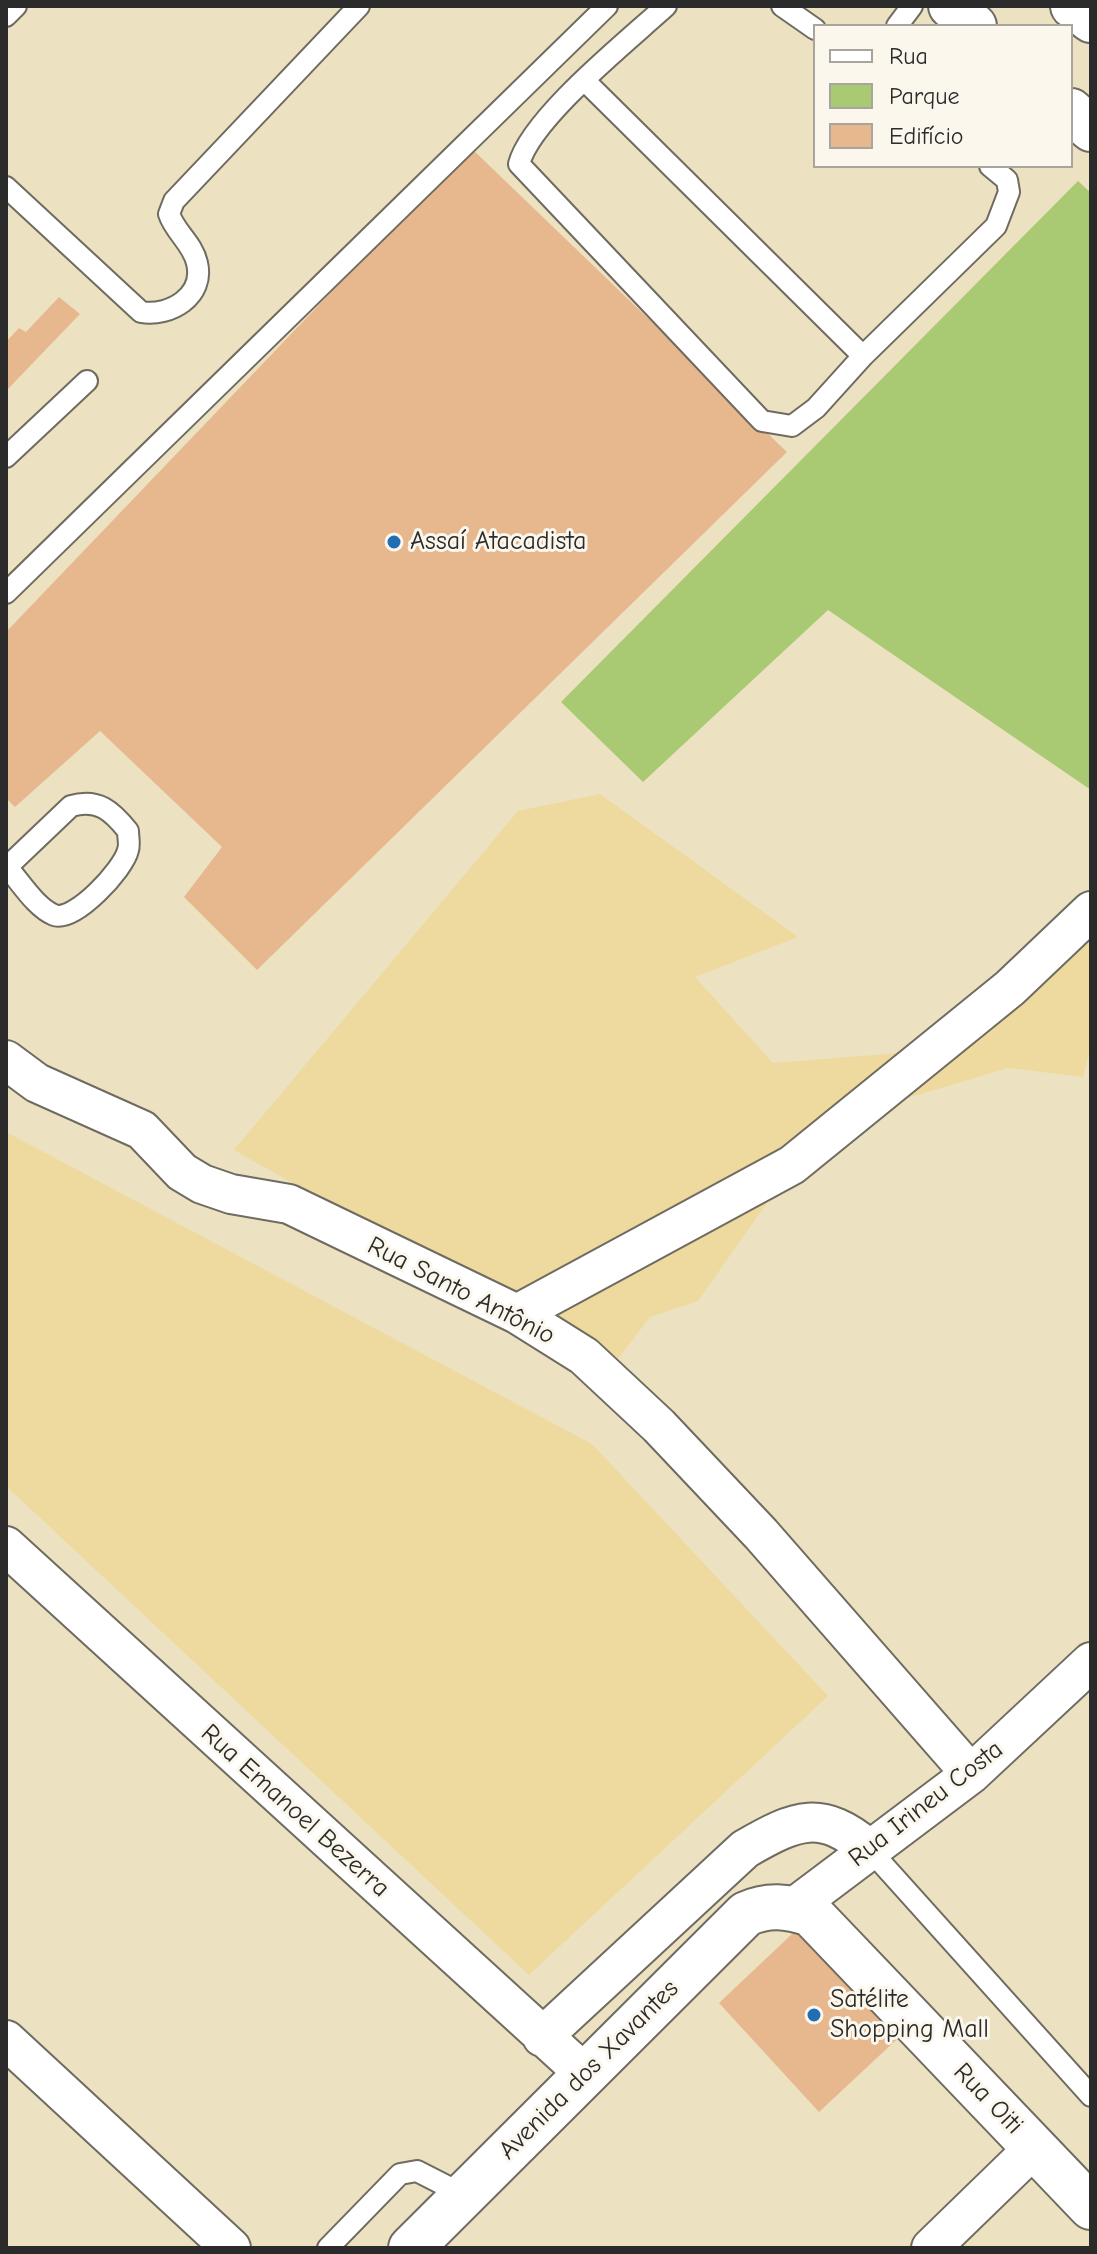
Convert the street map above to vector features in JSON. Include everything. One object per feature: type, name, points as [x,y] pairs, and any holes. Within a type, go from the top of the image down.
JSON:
[{"type":"main road","points":[[951,6],[972,24]]},
{"type":"main road","points":[[1073,6],[1091,20]]},
{"type":"main road","points":[[1073,113],[1091,129]]},
{"type":"main road","name":"Avenida dos Xavantes","points":[[411,2248],[746,1914],[761,1907],[784,1907]]},
{"type":"main road","name":"Rua Oiti","points":[[784,1907],[811,1914],[1091,2207]]},
{"type":"street","points":[[517,1314],[792,1165],[1010,988],[1091,911]]},
{"type":"street","name":"Rua Santo Antônio","points":[[6,1060],[37,1083],[142,1130],[182,1172],[202,1184],[231,1194],[289,1204],[517,1314],[584,1356],[659,1426],[761,1534],[971,1774]]},
{"type":"street","name":"Rua Emanoel Bezerra","points":[[6,1546],[585,2074]]},
{"type":"street","name":"Rua Irineu Costa","points":[[784,1907],[971,1774],[1091,1662]]},
{"type":"street","name":"Avenida dos Xavantes","points":[[542,2037],[745,1849],[780,1828],[822,1821],[843,1828],[869,1849]]},
{"type":"street","points":[[6,2040],[231,2248]]},
{"type":"street","points":[[931,2248],[1034,2148]]},
{"type":"lane","points":[[6,16],[16,6]]},
{"type":"lane","points":[[6,187],[141,312],[155,314],[172,311],[186,299],[197,282],[198,264],[173,226],[169,214],[174,201],[359,6]]},
{"type":"lane","points":[[6,593],[607,6]]},
{"type":"lane","points":[[666,6],[542,125],[523,150],[519,164],[762,421],[792,426],[816,408],[863,356],[996,226],[1009,192],[1007,180],[992,168]]},
{"type":"lane","points":[[782,6],[813,28]]},
{"type":"lane","points":[[898,24],[912,6]]},
{"type":"lane","points":[[936,24],[951,6]]},
{"type":"lane","points":[[585,81],[863,356]]},
{"type":"lane","points":[[6,457],[87,381]]},
{"type":"lane","points":[[85,802],[100,805],[128,831],[129,850],[117,872],[69,915],[56,916],[44,909],[6,867],[71,806],[85,802]]},
{"type":"lane","points":[[869,1849],[1091,2096]]},
{"type":"lane","points":[[328,2248],[400,2174],[417,2171],[464,2195]]},
{"type":"green space","points":[[1078,181],[1091,193],[1091,790],[828,610],[643,782],[561,702]]},
{"type":"sand","points":[[600,794],[798,937],[695,977],[773,1063],[925,1051],[1091,938],[1091,1047],[1083,1077],[1008,1068],[894,1102],[809,1143],[698,1301],[650,1317],[614,1364],[234,1150],[518,811]]},
{"type":"sand","points":[[6,1132],[592,1444],[828,1696],[529,1975],[6,1486]]},
{"type":"building","name":"Assaí Atacadista","points":[[470,147],[787,452],[257,970],[184,897],[222,847],[100,731],[15,807],[6,798],[6,632]]},
{"type":"building","points":[[59,297],[80,314],[6,391],[6,342],[19,328],[26,332]]},
{"type":"building","name":"Satélite Shopping Mall","points":[[810,1917],[910,2027],[819,2112],[719,2003]]},
{"type":"place","name":"Assaí Atacadista","points":[[394,542]]},
{"type":"place","name":"Satélite Shopping Mall","points":[[814,2015]]}]
